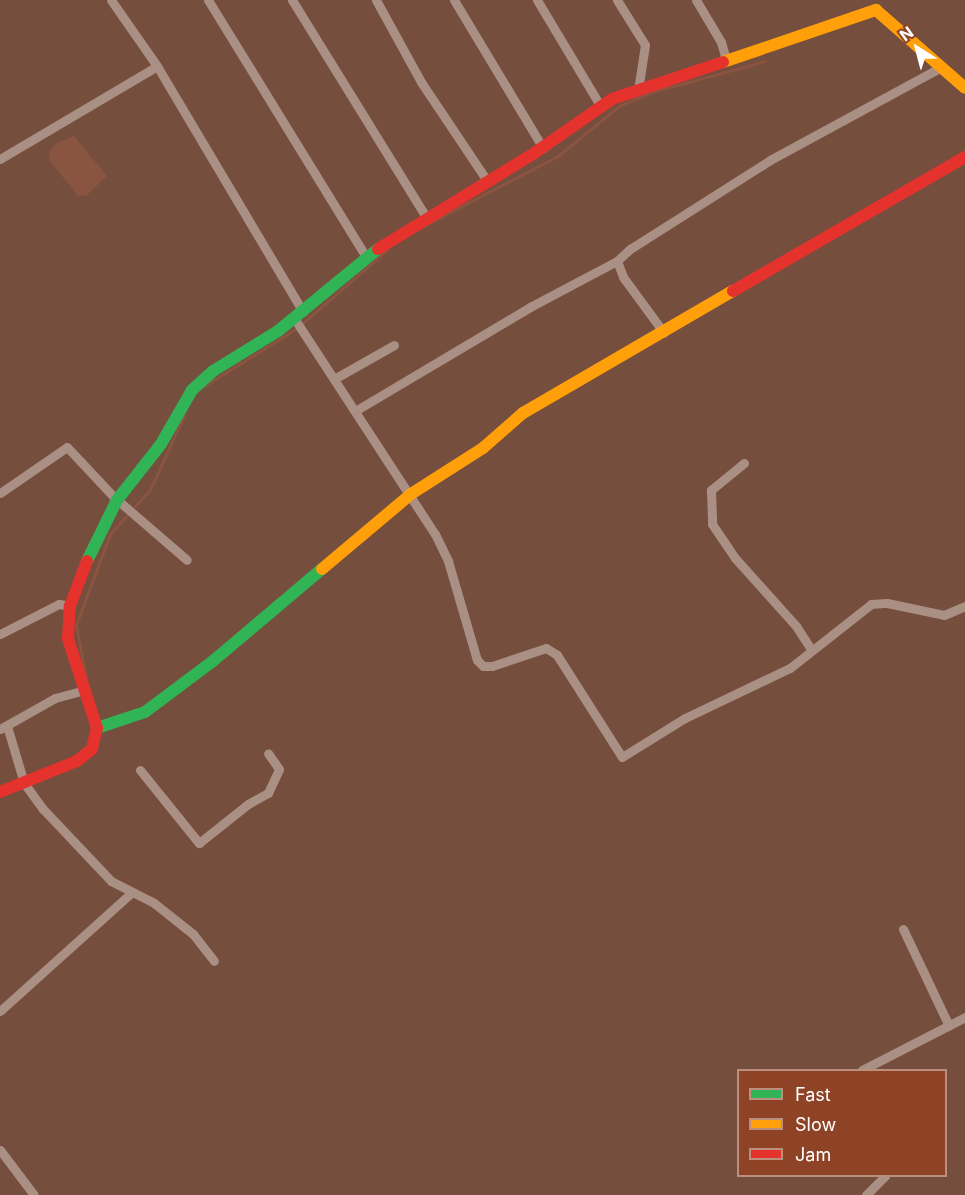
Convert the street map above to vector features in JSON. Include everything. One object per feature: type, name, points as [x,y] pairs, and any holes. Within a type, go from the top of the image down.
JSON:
[{"type":"street","points":[[111,0],[157,66],[334,379],[411,494],[448,561],[477,660],[483,666],[492,666],[546,648],[557,655],[622,757],[685,718],[790,668],[811,649],[872,604],[887,603],[944,615],[965,606]]},
{"type":"street","points":[[208,0],[366,257]]},
{"type":"street","points":[[292,0],[426,216]]},
{"type":"street","points":[[376,0],[421,82],[488,182]]},
{"type":"street","points":[[454,0],[543,148]]},
{"type":"street","points":[[537,0],[601,107]]},
{"type":"street","points":[[617,0],[645,45],[638,90]]},
{"type":"street","points":[[696,0],[722,42],[726,59]]},
{"type":"street","points":[[0,792],[77,760],[92,749],[97,728],[68,639],[70,606],[99,531],[117,500],[156,452],[192,390],[213,371],[244,355],[298,315],[366,257],[426,216],[543,148],[601,107],[638,90],[876,10],[965,88]]},
{"type":"street","points":[[0,159],[157,66]]},
{"type":"street","points":[[356,411],[530,307],[617,261],[630,249],[770,160],[941,67]]},
{"type":"street","points":[[97,728],[145,712],[205,668],[411,494],[483,448],[523,413],[965,157]]},
{"type":"street","points":[[617,261],[623,276],[664,333]]},
{"type":"street","points":[[334,379],[394,345]]},
{"type":"street","points":[[0,493],[67,447],[117,500],[187,560]]},
{"type":"street","points":[[744,462],[711,490],[712,524],[735,558],[796,627],[811,649]]},
{"type":"street","points":[[0,634],[59,604],[70,606]]},
{"type":"street","points":[[84,690],[55,698],[4,728],[24,783],[111,881],[154,903],[193,934],[214,961]]},
{"type":"street","points":[[140,770],[199,843],[248,804],[268,793],[279,769],[268,753]]},
{"type":"street","points":[[0,1011],[131,893]]},
{"type":"street","points":[[903,929],[950,1026]]},
{"type":"street","points":[[866,1069],[965,1017]]},
{"type":"street","points":[[0,1150],[34,1195]]},
{"type":"street","points":[[866,1195],[884,1177]]},
{"type":"shaded area","points":[[74,136],[107,176],[87,195],[78,196],[49,160],[50,150],[57,143]]},
{"type":"waterway","points":[[420,228],[558,156],[619,106],[652,92],[765,61]]},
{"type":"waterway","points":[[304,322],[388,249]]},
{"type":"waterway","points":[[204,386],[297,328]]},
{"type":"waterway","points":[[135,506],[150,490],[184,415]]},
{"type":"waterway","points":[[86,678],[76,625],[110,534],[129,513]]},
{"type":"traffic: fast","points":[[87,561],[117,500],[161,444],[192,390],[213,371],[278,331],[378,249]]},
{"type":"traffic: fast","points":[[97,728],[145,712],[213,661],[322,569]]},
{"type":"traffic: slow","points":[[723,62],[876,10],[965,88]]},
{"type":"traffic: slow","points":[[322,569],[411,494],[483,448],[523,413],[733,291]]},
{"type":"traffic: jam","points":[[378,249],[533,154],[612,99],[723,62]]},
{"type":"traffic: jam","points":[[733,291],[965,157]]},
{"type":"traffic: jam","points":[[0,792],[77,761],[92,749],[97,728],[68,639],[70,606],[87,561]]}]
